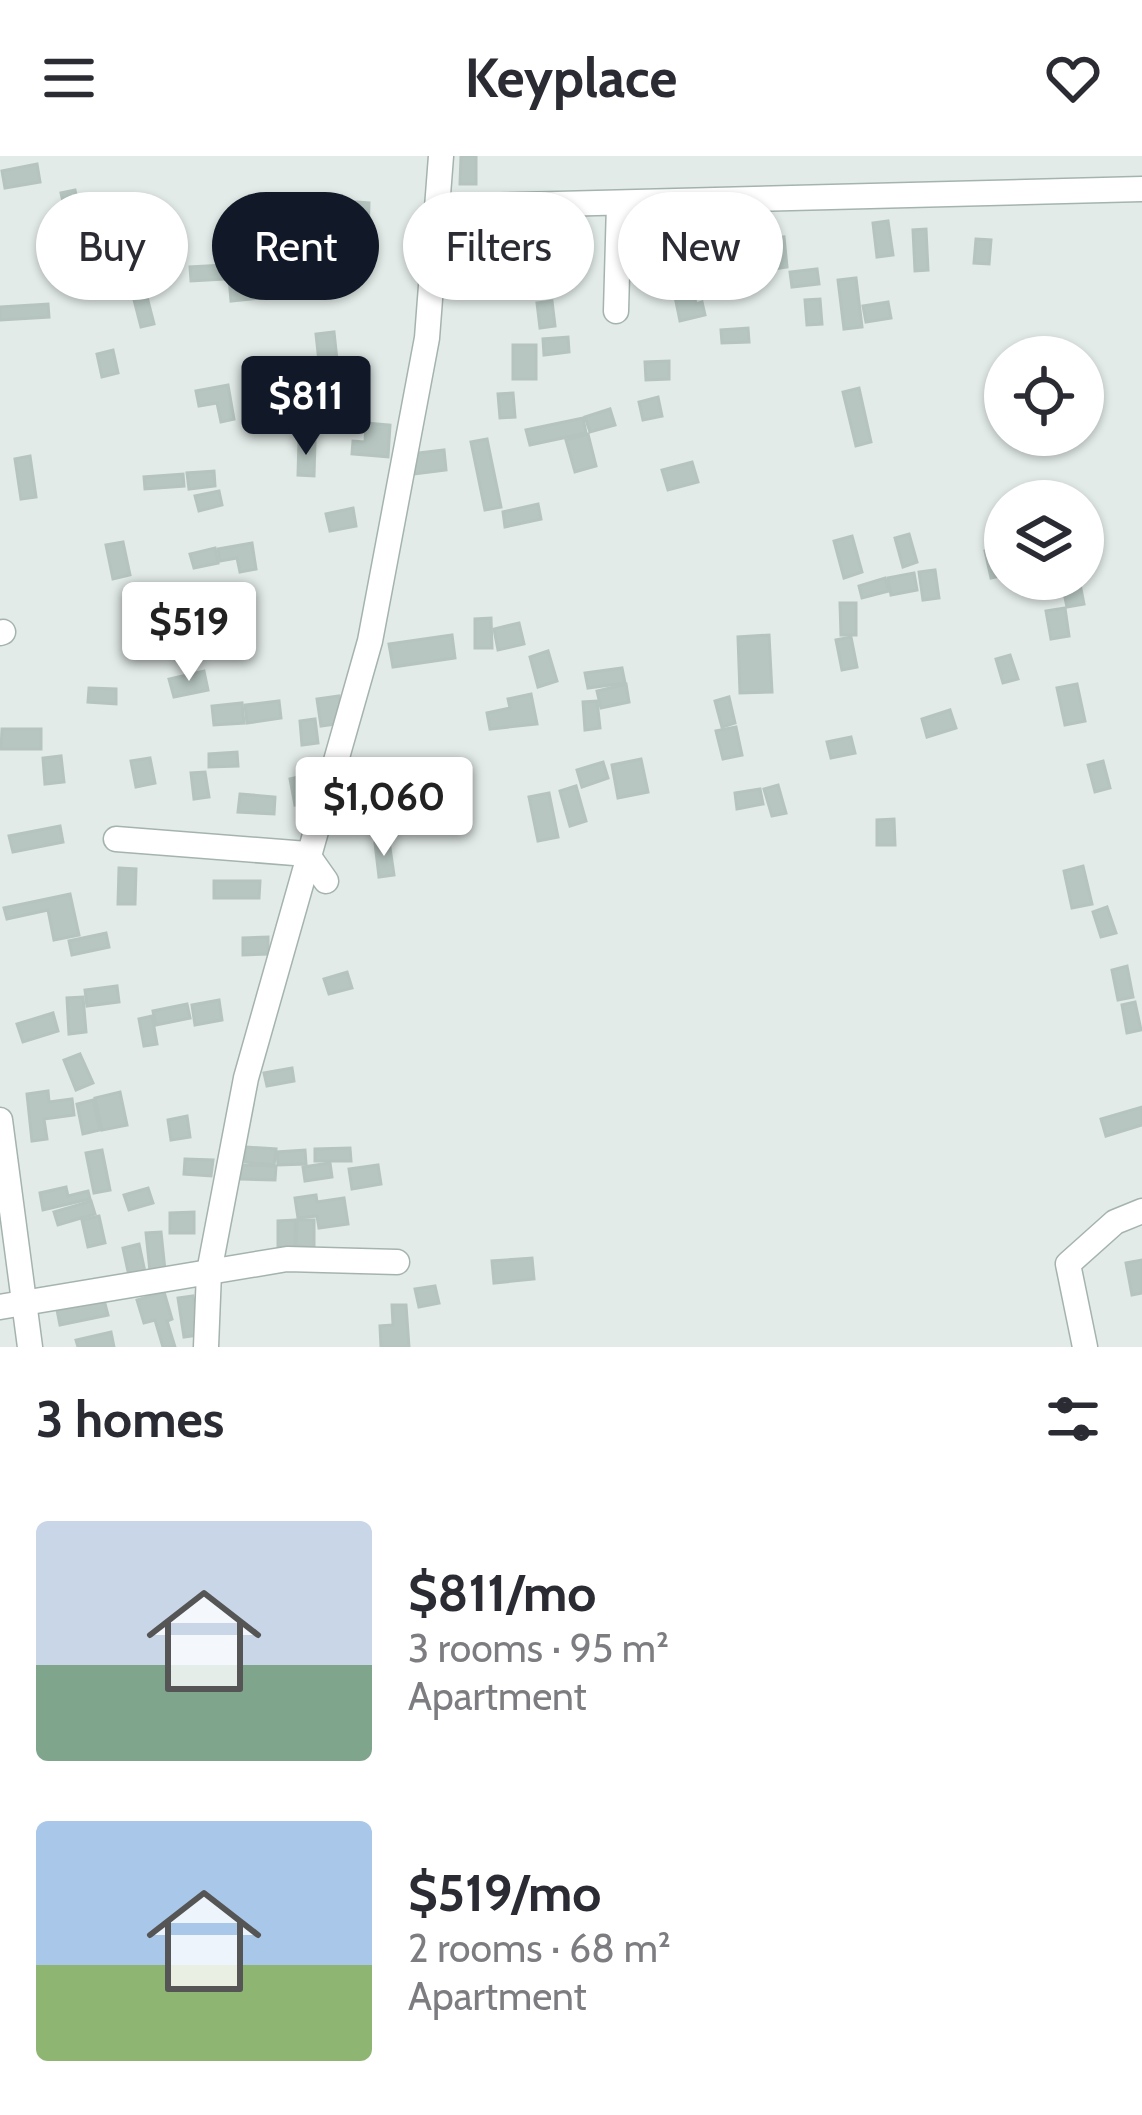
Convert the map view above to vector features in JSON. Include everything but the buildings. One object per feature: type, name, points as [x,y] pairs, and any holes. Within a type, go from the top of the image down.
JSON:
[{"type":"street","points":[[440,192],[441,156]]},
{"type":"street","points":[[783,199],[1142,189]]},
{"type":"street","points":[[616,311],[618,240]]},
{"type":"street","points":[[206,1347],[208,1272],[246,1078],[370,640],[424,357],[430,300]]},
{"type":"street","points":[[116,839],[307,854]]},
{"type":"street","points":[[307,854],[326,881]]},
{"type":"street","points":[[0,1123],[12,1305],[30,1347]]},
{"type":"street","points":[[1085,1347],[1068,1264],[1115,1222],[1142,1211]]},
{"type":"street","points":[[12,1305],[287,1259],[397,1262]]}]
